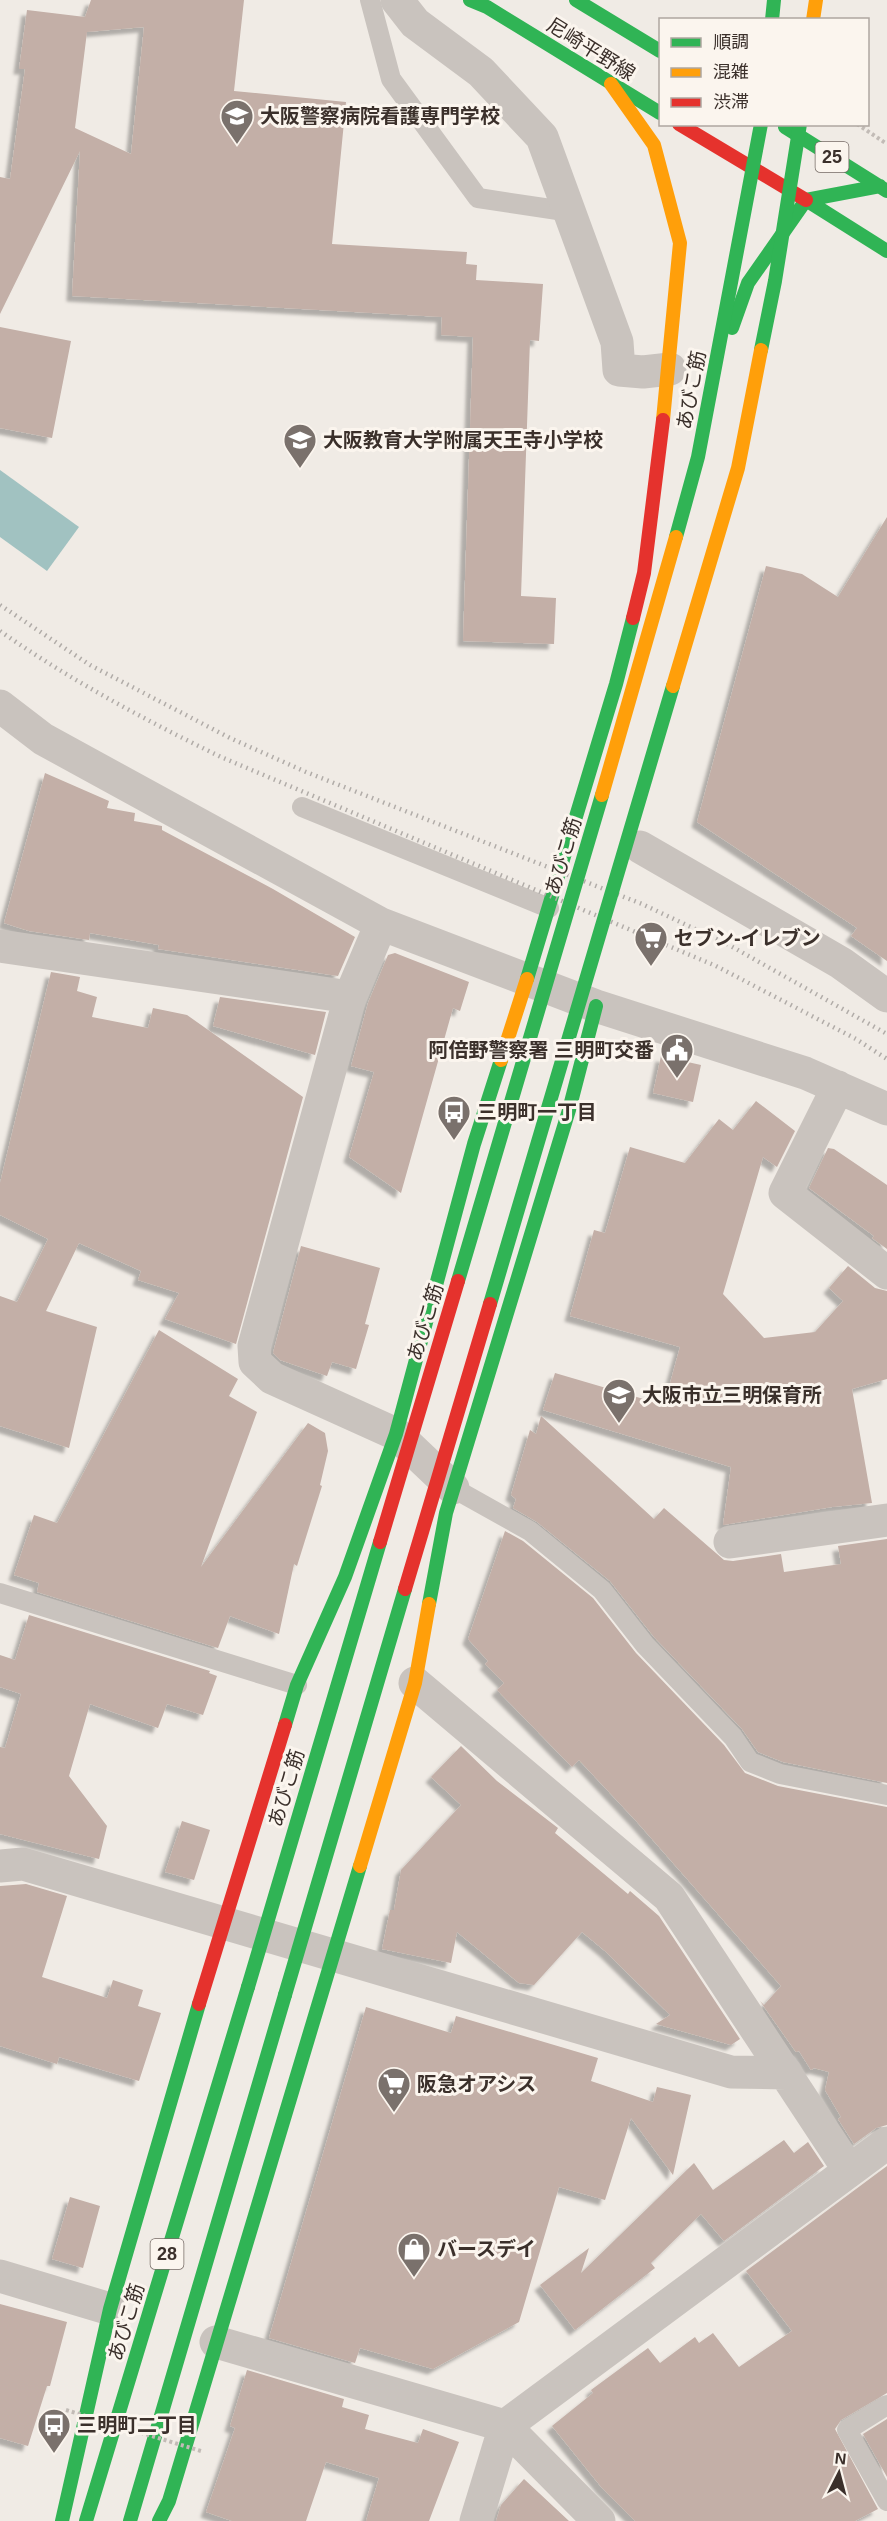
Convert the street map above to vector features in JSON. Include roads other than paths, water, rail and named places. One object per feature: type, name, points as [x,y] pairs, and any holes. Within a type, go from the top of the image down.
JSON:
[{"type":"main road","name":"尼崎平野線","points":[[470,0],[487,7],[659,112]]},
{"type":"main road","name":"尼崎平野線","points":[[576,0],[659,50]]},
{"type":"main road","points":[[772,18],[774,0]]},
{"type":"main road","points":[[813,18],[816,0]]},
{"type":"main road","points":[[611,84],[654,145],[680,243],[670,369],[644,573]]},
{"type":"main road","points":[[682,126],[806,200],[883,188]]},
{"type":"main road","name":"あびこ筋","points":[[86,2521],[248,1987],[626,712],[695,468],[761,126]]},
{"type":"main road","points":[[638,853],[682,704],[806,200],[782,126]]},
{"type":"main road","name":"25","points":[[782,126],[883,188]]},
{"type":"main road","name":"28","points":[[130,2521],[738,468],[775,281],[800,126]]},
{"type":"main road","points":[[676,484],[748,283],[806,200]]},
{"type":"main road","name":"25","points":[[806,200],[887,251]]},
{"type":"main road","points":[[62,2521],[110,2309],[223,1923],[297,1685],[345,1577],[396,1434],[474,1144],[549,908],[616,684],[644,573],[664,517]]},
{"type":"main road","points":[[159,2521],[169,2501],[416,1683],[446,1513],[569,1110],[598,998]]},
{"type":"street","points":[[397,0],[415,23],[481,72],[542,137],[618,342],[619,370],[643,372],[670,369]]},
{"type":"street","points":[[0,706],[43,739],[381,924],[527,979],[598,998],[805,1073],[887,1108]]},
{"type":"street","points":[[638,853],[841,963],[887,996]]},
{"type":"street","points":[[381,924],[350,997],[254,1346],[255,1362],[272,1378],[396,1434],[453,1488]]},
{"type":"street","points":[[0,946],[350,997]]},
{"type":"street","points":[[838,1087],[785,1193],[887,1273]]},
{"type":"street","points":[[730,1542],[887,1520]]},
{"type":"street","points":[[416,1683],[669,1897],[849,2170]]},
{"type":"street","points":[[0,1866],[23,1864],[730,2072],[786,2073]]},
{"type":"street","points":[[476,2521],[505,2426],[887,2143]]},
{"type":"street","points":[[0,2276],[110,2309]]},
{"type":"street","points":[[216,2342],[505,2426],[599,2521]]},
{"type":"lane","points":[[370,0],[391,79],[478,198],[571,212]]},
{"type":"lane","points":[[302,807],[549,908]]},
{"type":"lane","points":[[453,1488],[530,1531],[602,1590],[645,1646],[733,1737],[750,1762],[780,1774],[887,1795]]},
{"type":"lane","points":[[0,1593],[297,1685]]},
{"type":"lane","points":[[887,2405],[847,2430],[887,2501]]},
{"type":"water","points":[[0,470],[79,527],[47,571],[0,537]]},
{"type":"railway","points":[[0,605],[90,665],[230,738],[306,772],[642,904],[729,945],[887,1034]]},
{"type":"railway","points":[[0,631],[53,666],[108,698],[221,757],[716,966],[856,1039],[887,1059]]},
{"type":"place","name":"大阪警察病院看護専門学校","points":[[237,145]]},
{"type":"place","name":"大阪教育大学附属天王寺小学校","points":[[300,469]]},
{"type":"place","name":"セブン-イレブン","points":[[651,967]]},
{"type":"place","name":"阿倍野警察署 三明町交番","points":[[677,1079]]},
{"type":"place","name":"三明町一丁目","points":[[454,1141]]},
{"type":"place","name":"大阪市立三明保育所","points":[[619,1424]]},
{"type":"place","name":"阪急オアシス","points":[[394,2113]]},
{"type":"place","name":"バースデイ","points":[[414,2278]]},
{"type":"place","name":"三明町二丁目","points":[[54,2454]]}]
